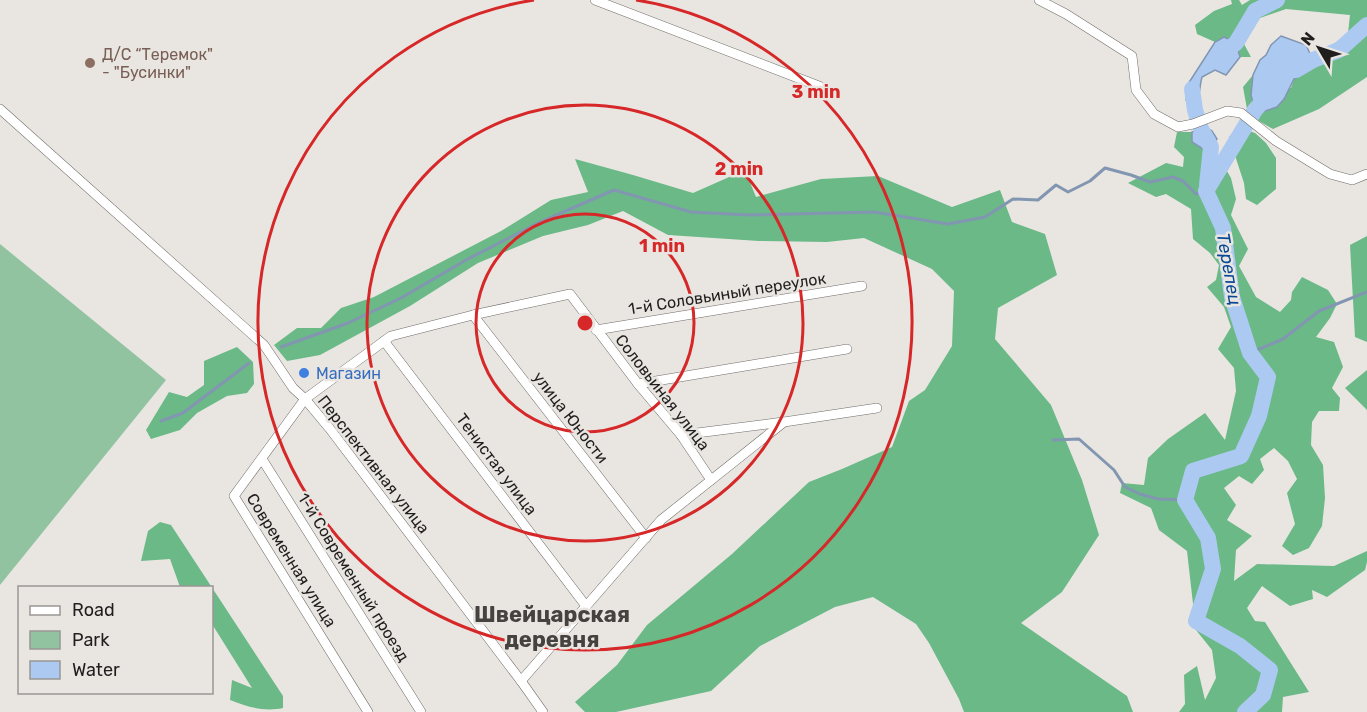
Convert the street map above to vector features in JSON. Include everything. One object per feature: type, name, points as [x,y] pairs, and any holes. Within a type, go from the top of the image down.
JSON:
[{"type":"street","points":[[595,0],[824,88]]},
{"type":"street","points":[[1038,0],[1066,14],[1132,56],[1136,90],[1154,114],[1178,127],[1193,124],[1227,111],[1241,113],[1276,141],[1330,174],[1352,180],[1367,174]]},
{"type":"street","name":"Перспективная улица","points":[[0,108],[264,345],[292,388],[305,399],[330,429],[543,712]]},
{"type":"street","name":"1-й Соловьиный переулок","points":[[596,330],[862,286]]},
{"type":"street","name":"Современная улица","points":[[368,712],[234,496],[305,399],[391,336],[570,294]]},
{"type":"street","name":"Соловьиная улица","points":[[570,294],[638,384],[681,435],[711,480]]},
{"type":"street","name":"улица Юности","points":[[473,315],[646,538]]},
{"type":"street","name":"Тенистая улица","points":[[384,341],[586,606]]},
{"type":"street","points":[[638,384],[847,349]]},
{"type":"street","points":[[681,435],[878,408]]},
{"type":"street","points":[[521,681],[661,520],[784,422]]},
{"type":"street","name":"1-й Современный проезд","points":[[262,459],[421,712]]},
{"type":"green space","points":[[1231,0],[1239,0],[1242,5],[1250,0],[1367,0],[1367,77],[1319,109],[1273,129],[1257,120],[1247,109],[1243,87],[1253,75],[1251,92],[1291,88],[1294,79],[1309,71],[1317,52],[1341,40],[1348,33],[1350,15],[1286,9],[1260,18],[1244,44],[1251,57],[1240,57],[1236,43],[1224,37],[1215,42],[1197,34],[1195,25],[1214,11],[1232,4]]},
{"type":"green space","points":[[1238,127],[1255,133],[1266,143],[1276,158],[1276,189],[1257,205],[1246,199],[1244,183],[1229,137]]},
{"type":"green space","points":[[1177,132],[1192,132],[1192,142],[1218,156],[1231,178],[1236,199],[1231,215],[1248,249],[1239,266],[1256,297],[1280,312],[1291,300],[1292,292],[1302,277],[1328,290],[1337,304],[1316,337],[1334,342],[1343,367],[1332,388],[1340,398],[1339,411],[1319,411],[1312,422],[1311,445],[1323,465],[1325,498],[1322,526],[1309,548],[1293,555],[1282,546],[1295,524],[1287,493],[1297,479],[1288,461],[1274,448],[1260,459],[1264,470],[1252,484],[1239,476],[1224,488],[1236,505],[1227,520],[1252,536],[1236,550],[1234,581],[1257,564],[1334,566],[1367,551],[1365,570],[1327,597],[1312,590],[1313,599],[1290,606],[1262,586],[1247,608],[1255,621],[1265,622],[1309,692],[1283,697],[1282,712],[1179,712],[1185,704],[1184,675],[1197,666],[1205,700],[1216,678],[1212,650],[1196,630],[1187,551],[1159,530],[1151,508],[1120,493],[1122,483],[1144,485],[1148,458],[1168,439],[1205,413],[1225,440],[1236,391],[1234,368],[1218,349],[1231,327],[1224,307],[1207,287],[1216,280],[1219,265],[1210,253],[1193,239],[1191,209],[1166,194],[1156,197],[1128,183],[1166,163],[1183,167],[1184,157],[1174,147]]},
{"type":"green space","points":[[575,159],[693,193],[745,170],[756,197],[821,179],[878,176],[952,207],[1000,190],[1012,222],[1045,234],[1057,275],[998,308],[995,339],[1051,405],[1082,480],[1099,535],[1062,592],[1021,623],[1127,696],[1133,712],[964,712],[929,643],[916,624],[873,597],[835,607],[760,646],[711,691],[616,712],[585,712],[575,702],[617,665],[647,625],[732,554],[809,482],[892,447],[909,401],[925,390],[952,346],[954,291],[932,269],[864,238],[827,242],[759,241],[668,235],[623,211],[588,225],[543,236],[478,263],[410,306],[320,355],[287,361],[274,345],[297,328],[321,328],[341,308],[374,297],[501,231],[551,200],[588,192]]},
{"type":"green space","points":[[1367,236],[1367,342],[1355,337],[1350,245]]},
{"type":"green space","points":[[0,244],[166,380],[0,585]]},
{"type":"green space","points":[[237,347],[253,362],[254,384],[247,393],[227,396],[197,413],[180,430],[151,439],[146,430],[169,392],[187,397],[204,385],[204,361]]},
{"type":"green space","points":[[1367,370],[1367,410],[1345,388]]},
{"type":"green space","points":[[160,522],[171,525],[211,586],[180,586],[170,559],[141,561],[148,531]]},
{"type":"green space","points":[[213,589],[283,696],[283,708],[256,708],[230,700],[232,680],[252,688],[213,626]]},
{"type":"water","points":[[1281,36],[1306,45],[1313,60],[1309,71],[1294,79],[1284,99],[1277,107],[1265,111],[1255,110],[1251,95],[1253,75],[1260,60]]},
{"type":"water","points":[[1224,37],[1236,43],[1240,57],[1226,75],[1215,70],[1202,77],[1195,110],[1186,100],[1188,84],[1215,42]]},
{"type":"water","points":[[1206,127],[1217,139],[1211,147],[1203,149],[1192,142],[1192,132]]},
{"type":"waterway","name":"Терепец","points":[[1219,56],[1236,43],[1255,11],[1277,0]]},
{"type":"waterway","name":"Терепец","points":[[1296,70],[1313,60],[1339,50],[1367,25]]},
{"type":"waterway","name":"Терепец","points":[[1192,89],[1201,129],[1211,147],[1207,185]]},
{"type":"waterway","name":"Терепец","points":[[1245,712],[1263,695],[1270,670],[1240,646],[1196,621],[1213,569],[1208,538],[1185,500],[1193,471],[1241,456],[1259,416],[1268,377],[1250,353],[1232,297],[1223,228],[1206,191],[1255,110],[1270,93]]},
{"type":"waterway","points":[[281,347],[348,323],[401,298],[466,260],[538,223],[614,190],[691,212],[749,215],[874,212],[948,224],[985,217],[1013,199],[1038,200],[1056,185],[1068,192],[1090,181],[1105,168],[1150,182],[1173,177],[1183,181],[1196,194],[1206,191]]},
{"type":"waterway","points":[[1250,353],[1283,339],[1319,311],[1367,292]]},
{"type":"waterway","points":[[161,421],[183,413],[249,363]]},
{"type":"waterway","points":[[1053,440],[1079,439],[1114,470],[1125,487],[1140,494],[1158,499],[1185,500]]},
{"type":"place","name":"Д/С “Теремок\" - \"Бусинки\"","points":[[90,63]]},
{"type":"place","name":"Магазин","points":[[304,373]]},
{"type":"district","name":"Швейцарская деревня","points":[[552,626]]}]
